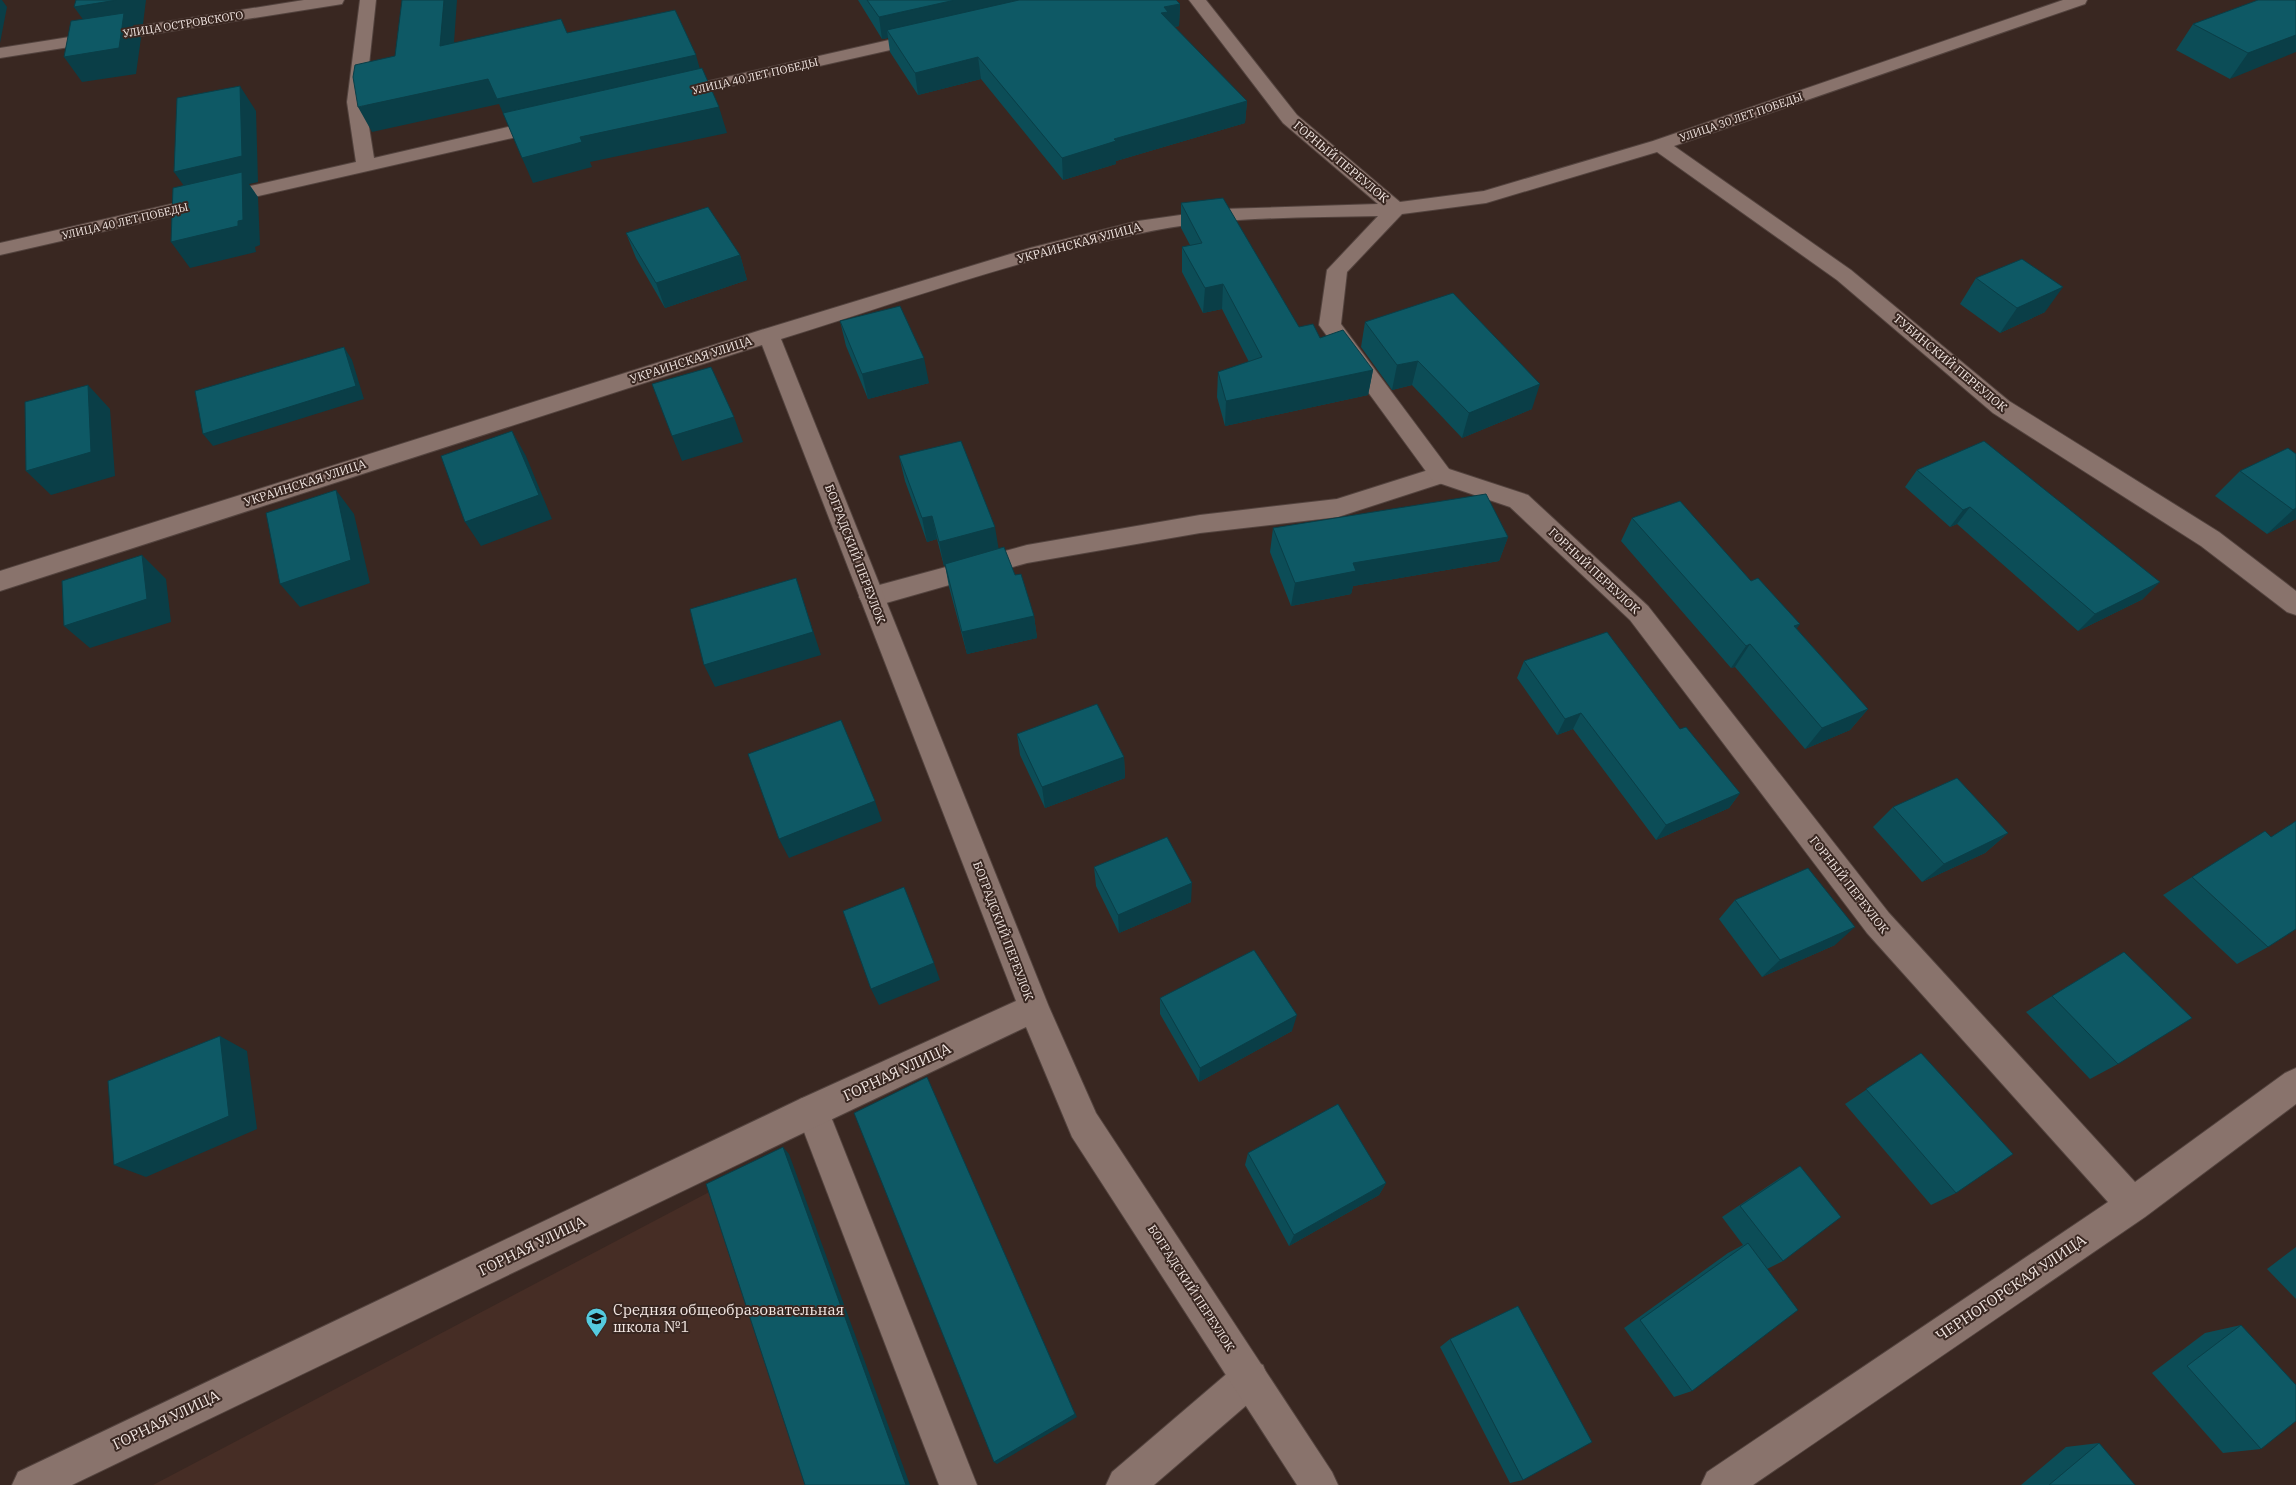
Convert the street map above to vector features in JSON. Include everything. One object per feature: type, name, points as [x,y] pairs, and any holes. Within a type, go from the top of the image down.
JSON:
[{"type":"street","name":"УЛИЦА ОСТРОВСКОГО","points":[[0,53],[336,0]]},
{"type":"street","points":[[366,165],[356,102],[368,0]]},
{"type":"street","name":"ГОРНЫЙ ПЕРЕУЛОК","points":[[1197,0],[1290,119],[1396,209],[1338,270],[1330,325],[1441,475],[1519,501],[1639,612],[1878,923],[2132,1205]]},
{"type":"street","name":"УЛИЦА 30 ЛЕТ ПОБЕДЫ","points":[[1396,209],[1486,197],[1660,145],[2079,0]]},
{"type":"street","name":"УЛИЦА 40 ЛЕТ ПОБЕДЫ","points":[[658,98],[940,33]]},
{"type":"street","name":"УЛИЦА 40 ЛЕТ ПОБЕДЫ","points":[[0,249],[561,120]]},
{"type":"street","name":"ТУБИНСКИЙ ПЕРЕУЛОК","points":[[1660,145],[1844,275],[2001,407],[2210,539],[2296,605]]},
{"type":"street","name":"УКРАИНСКАЯ УЛИЦА","points":[[0,581],[769,335],[1037,253],[1138,227],[1223,215],[1396,209]]},
{"type":"street","name":"БОГРАДСКИЙ ПЕРЕУЛОК","points":[[769,335],[1034,1008],[1084,1125],[1320,1485]]},
{"type":"street","points":[[872,597],[1027,554],[1200,524],[1338,508],[1441,475]]},
{"type":"street","name":"ГОРНАЯ УЛИЦА","points":[[31,1485],[812,1111],[1034,1008]]},
{"type":"street","name":"ЧЕРНОГОРСКАЯ УЛИЦА","points":[[1720,1485],[2132,1205],[2296,1084]]},
{"type":"street","points":[[812,1111],[958,1485]]},
{"type":"street","points":[[1125,1485],[1250,1378]]},
{"type":"shaded area","name":"Средняя общеобразовательная школа №1","points":[[713,1190],[810,1485],[153,1485]]},
{"type":"building","points":[[76,0],[117,0],[74,7]]},
{"type":"building","points":[[402,0],[444,0],[440,46],[561,19],[567,33],[675,10],[696,55],[497,99],[488,79],[358,107],[353,77],[355,65],[395,56]]},
{"type":"building","points":[[867,0],[955,0],[879,17]]},
{"type":"building","points":[[1019,0],[1176,0],[1180,4],[1164,7],[1168,12],[1161,13],[1247,101],[1114,139],[1116,141],[1062,158],[978,57],[915,73],[887,30]]},
{"type":"building","points":[[2258,0],[2296,0],[2296,35],[2248,53],[2193,24]]},
{"type":"building","points":[[124,13],[119,48],[64,57],[71,21]]},
{"type":"building","points":[[702,68],[719,107],[580,137],[582,142],[522,158],[503,113]]},
{"type":"building","points":[[240,86],[242,156],[174,172],[177,98]]},
{"type":"building","points":[[242,172],[243,220],[238,221],[238,226],[171,242],[173,188]]},
{"type":"building","points":[[1223,198],[1299,327],[1313,324],[1320,338],[1343,330],[1373,370],[1226,401],[1218,372],[1262,357],[1223,284],[1205,288],[1182,247],[1202,243],[1181,203]]},
{"type":"building","points":[[708,207],[740,255],[656,283],[626,233]]},
{"type":"building","points":[[2022,259],[2063,287],[2017,308],[1976,278]]},
{"type":"building","points":[[1453,293],[1540,384],[1469,413],[1418,361],[1397,365],[1365,322]]},
{"type":"building","points":[[900,306],[924,358],[862,374],[840,321]]},
{"type":"building","points":[[344,347],[356,386],[203,434],[195,391]]},
{"type":"building","points":[[711,367],[734,417],[672,436],[652,384]]},
{"type":"building","points":[[88,385],[91,452],[26,471],[25,402]]},
{"type":"building","points":[[512,431],[539,495],[465,522],[441,456]]},
{"type":"building","points":[[961,441],[995,527],[939,542],[932,516],[922,518],[899,456]]},
{"type":"building","points":[[1984,441],[2160,582],[2095,614],[1970,507],[1963,510],[1917,470]]},
{"type":"building","points":[[2288,448],[2296,454],[2296,508],[2293,510],[2240,471]]},
{"type":"building","points":[[336,490],[351,560],[280,584],[266,513]]},
{"type":"building","points":[[1486,494],[1508,537],[1353,563],[1356,571],[1295,583],[1273,528]]},
{"type":"building","points":[[1680,501],[1751,581],[1758,578],[1800,624],[1794,626],[1868,709],[1822,728],[1750,644],[1746,646],[1632,518]]},
{"type":"building","points":[[1004,547],[1015,575],[1021,574],[1034,616],[962,632],[945,564]]},
{"type":"building","points":[[142,555],[147,599],[64,626],[62,581]]},
{"type":"building","points":[[796,578],[813,632],[704,665],[690,609]]},
{"type":"building","points":[[1607,632],[1680,729],[1686,727],[1740,793],[1666,825],[1581,713],[1565,719],[1524,661]]},
{"type":"building","points":[[1097,704],[1124,757],[1042,787],[1017,734]]},
{"type":"building","points":[[841,720],[875,801],[779,839],[748,754]]},
{"type":"building","points":[[1957,778],[2008,833],[1944,864],[1893,807]]},
{"type":"building","points":[[2296,821],[2296,929],[2268,947],[2192,877],[2265,831],[2271,837]]},
{"type":"building","points":[[1167,837],[1192,883],[1118,915],[1094,867]]},
{"type":"building","points":[[1808,868],[1855,927],[1780,960],[1735,900]]},
{"type":"building","points":[[904,887],[934,963],[871,989],[843,911]]},
{"type":"building","points":[[1254,950],[1297,1015],[1200,1068],[1160,998]]},
{"type":"building","points":[[2124,952],[2192,1018],[2118,1064],[2052,996]]},
{"type":"building","points":[[220,1036],[229,1116],[114,1165],[108,1081]]},
{"type":"building","points":[[1921,1053],[2013,1154],[1956,1193],[1866,1089]]},
{"type":"building","points":[[927,1077],[1075,1414],[994,1462],[854,1113]]},
{"type":"building","points":[[1338,1104],[1386,1183],[1294,1235],[1248,1153]]},
{"type":"building","points":[[783,1147],[906,1485],[805,1485],[706,1184]]},
{"type":"building","points":[[1800,1166],[1841,1217],[1783,1261],[1740,1206]]},
{"type":"building","points":[[1748,1243],[1798,1310],[1692,1391],[1640,1320]]},
{"type":"building","points":[[1518,1306],[1592,1442],[1523,1480],[1450,1339]]},
{"type":"building","points":[[2241,1325],[2296,1385],[2296,1421],[2261,1449],[2187,1366]]},
{"type":"building","points":[[2099,1443],[2135,1485],[2049,1485]]},
{"type":"place","name":"Средняя общеобразовательная школа №1","points":[[597,1338]]}]
